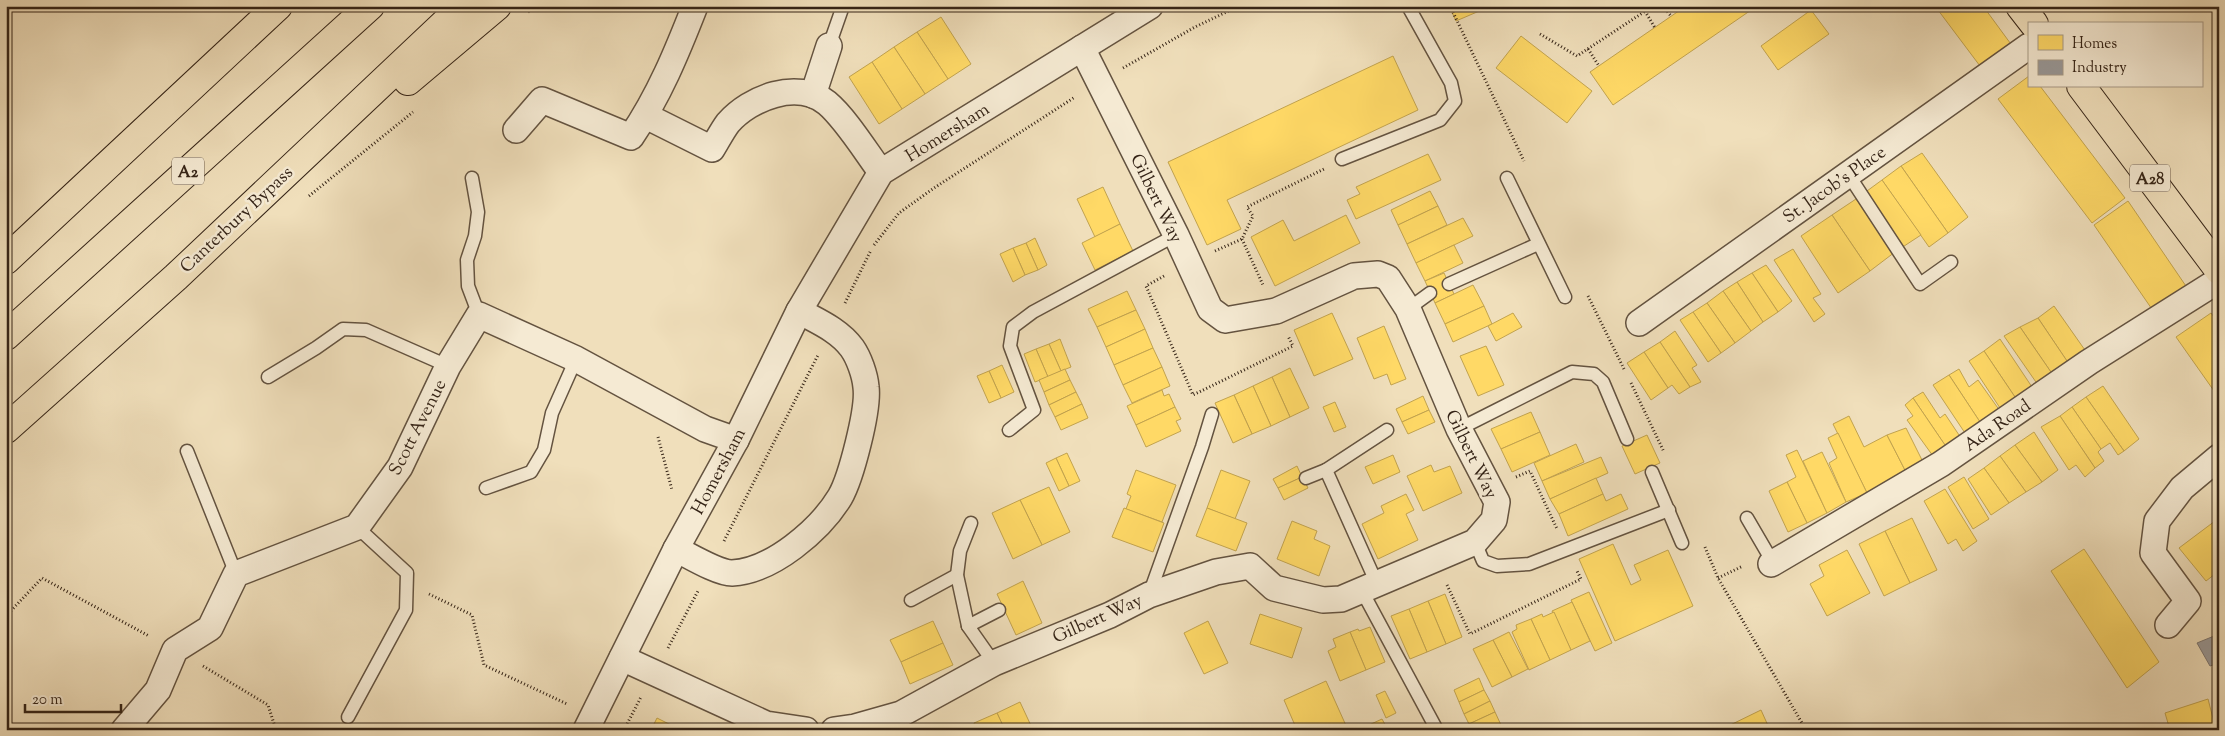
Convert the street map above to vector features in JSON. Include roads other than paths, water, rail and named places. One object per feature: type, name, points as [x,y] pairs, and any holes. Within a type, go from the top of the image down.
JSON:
[{"type":"highway","points":[[6,260],[278,6]]},
{"type":"highway","name":"A2","points":[[6,336],[370,6]]},
{"type":"highway","name":"Canterbury Bypass","points":[[6,429],[176,277],[463,6]]},
{"type":"highway","points":[[176,277],[497,6]]},
{"type":"highway","points":[[2020,6],[2032,22]]},
{"type":"highway","name":"A28","points":[[2082,88],[2219,270]]},
{"type":"street","points":[[516,130],[542,100],[631,137],[646,116],[677,53],[696,6]]},
{"type":"street","name":"Homersham","points":[[590,721],[676,549],[736,440],[799,312],[881,172],[1150,6]]},
{"type":"street","points":[[813,95],[829,46]]},
{"type":"street","name":"St. Jacob's Place","points":[[1639,323],[2028,47]]},
{"type":"street","name":"Gilbert Way","points":[[834,730],[855,727],[901,714],[994,663],[1110,615],[1149,595],[1216,572],[1250,566],[1274,588],[1323,600],[1341,599],[1475,542],[1494,520],[1497,502],[1459,429],[1408,309],[1388,278],[1378,274],[1354,276],[1276,312],[1225,320],[1210,309],[1176,235],[1082,48]]},
{"type":"street","points":[[646,116],[712,149],[728,124],[742,110],[760,98],[794,92],[813,95],[827,104],[881,172]]},
{"type":"street","name":"Ada Road","points":[[1771,564],[1941,464],[2089,362],[2219,280]]},
{"type":"street","points":[[676,549],[730,573],[756,570],[793,547],[820,524],[841,496],[855,454],[865,410],[866,387],[852,348],[831,329],[799,312]]},
{"type":"street","points":[[479,315],[576,359],[705,429],[736,440]]},
{"type":"street","name":"Scott Avenue","points":[[357,528],[400,467],[448,366],[479,315]]},
{"type":"street","points":[[2168,625],[2188,602],[2153,554],[2157,521],[2182,488],[2219,457]]},
{"type":"street","points":[[124,730],[158,690],[175,650],[210,628],[236,574],[357,528]]},
{"type":"street","points":[[622,658],[766,724],[806,730]]},
{"type":"lane","points":[[829,46],[843,6]]},
{"type":"lane","points":[[1342,159],[1440,120],[1455,101],[1451,83],[1408,6]]},
{"type":"lane","points":[[1848,174],[1920,284],[1951,262]]},
{"type":"lane","points":[[472,178],[478,212],[475,236],[468,260],[468,286],[479,315]]},
{"type":"lane","points":[[1507,178],[1565,297]]},
{"type":"lane","points":[[1009,430],[1034,410],[1010,346],[1013,327],[1033,312],[1176,235]]},
{"type":"lane","points":[[1449,284],[1538,244]]},
{"type":"lane","points":[[1408,309],[1430,293]]},
{"type":"lane","points":[[268,377],[343,329],[366,330],[448,366]]},
{"type":"lane","points":[[486,488],[531,472],[544,450],[552,413],[576,359]]},
{"type":"lane","points":[[1459,429],[1572,372],[1594,374],[1603,382],[1627,439]]},
{"type":"lane","points":[[1149,595],[1212,414]]},
{"type":"lane","points":[[1306,478],[1326,470],[1387,430]]},
{"type":"lane","points":[[187,451],[236,574]]},
{"type":"lane","points":[[1326,470],[1369,588],[1437,730]]},
{"type":"lane","points":[[1652,472],[1682,543]]},
{"type":"lane","points":[[1475,542],[1484,562],[1497,566],[1529,564],[1668,510]]},
{"type":"lane","points":[[1747,518],[1768,554],[1771,564]]},
{"type":"lane","points":[[971,523],[960,551],[957,575],[968,626],[994,663]]},
{"type":"lane","points":[[348,717],[406,610],[407,573],[357,528]]},
{"type":"lane","points":[[911,600],[957,575]]},
{"type":"lane","points":[[968,626],[999,610]]}]
